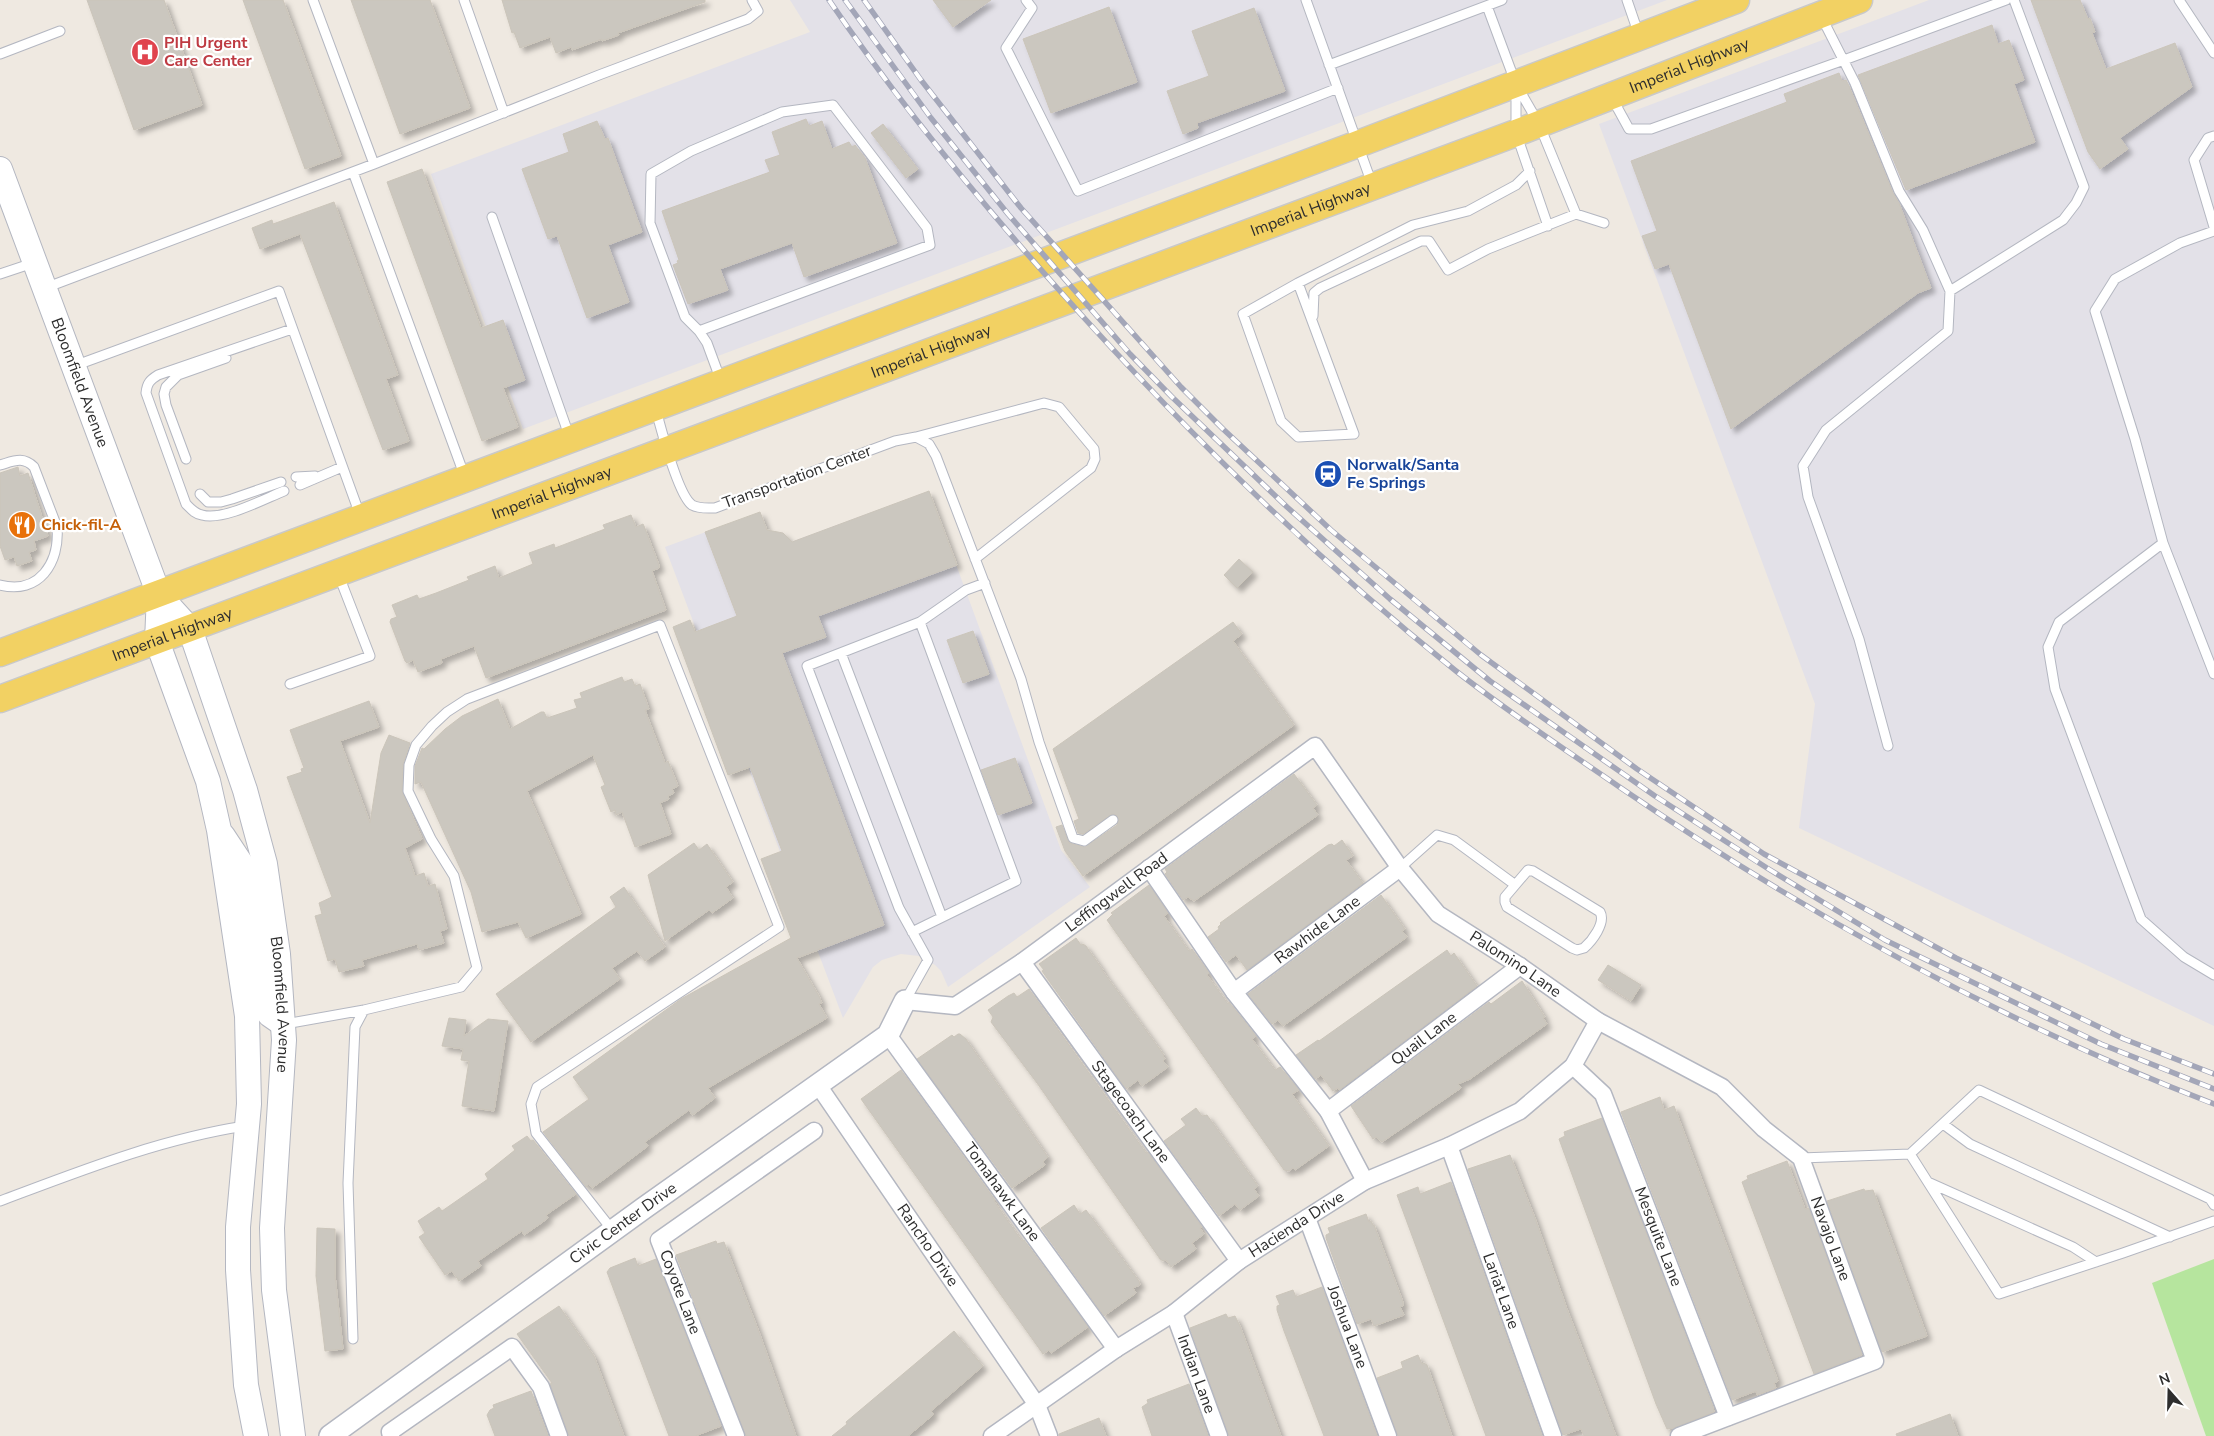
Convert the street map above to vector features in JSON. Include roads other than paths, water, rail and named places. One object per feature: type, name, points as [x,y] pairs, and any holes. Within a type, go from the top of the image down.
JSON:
[{"type":"main road","points":[[0,653],[1358,144],[1736,0]]},
{"type":"main road","name":"Imperial Highway","points":[[0,699],[1528,129],[1859,0]]},
{"type":"main road","name":"Bloomfield Avenue","points":[[0,169],[159,594],[190,629],[245,790],[265,864],[278,954],[284,1040],[272,1228],[274,1290],[293,1436]]},
{"type":"main road","name":"Bloomfield Avenue","points":[[159,594],[157,641],[208,781],[219,830],[247,1016],[249,1104],[238,1227],[238,1270],[246,1385],[256,1436]]},
{"type":"main road","points":[[219,830],[246,871],[264,1007],[270,1015],[282,1024]]},
{"type":"main road","points":[[247,1126],[279,1130]]},
{"type":"street","name":"Leffingwell Road","points":[[905,1001],[955,1006],[1022,962],[1315,746]]},
{"type":"street","name":"Palomino Lane","points":[[1315,746],[1400,868],[1438,914],[1520,966],[1598,1021],[1722,1088],[1764,1129],[1801,1158]]},
{"type":"street","points":[[1149,868],[1234,992],[1328,1112],[1365,1181]]},
{"type":"street","name":"Rawhide Lane","points":[[1234,992],[1400,868]]},
{"type":"street","name":"Stagecoach Lane","points":[[1022,962],[1239,1261]]},
{"type":"street","name":"Quail Lane","points":[[1328,1112],[1520,966]]},
{"type":"street","name":"Civic Center Drive","points":[[330,1436],[888,1035],[905,1001]]},
{"type":"street","name":"Hacienda Drive","points":[[992,1436],[1116,1349],[1174,1313],[1239,1261],[1365,1181],[1448,1146],[1520,1111],[1573,1066],[1598,1021]]},
{"type":"street","name":"Tomahawk Lane","points":[[888,1035],[1116,1349]]},
{"type":"street","name":"Mesquite Lane","points":[[1573,1066],[1603,1094],[1728,1418]]},
{"type":"street","name":"Rancho Drive","points":[[818,1085],[1037,1405],[1049,1436]]},
{"type":"street","name":"Coyote Lane","points":[[736,1436],[659,1240],[814,1131]]},
{"type":"street","name":"Lariat Lane","points":[[1448,1146],[1554,1436]]},
{"type":"street","name":"Navajo Lane","points":[[1728,1418],[1876,1361],[1801,1158]]},
{"type":"street","name":"Joshua Lane","points":[[1307,1218],[1388,1436]]},
{"type":"street","name":"Indian Lane","points":[[1174,1313],[1219,1436]]},
{"type":"street","points":[[390,1434],[512,1347],[541,1387],[559,1436]]},
{"type":"street","points":[[1679,1436],[1728,1418]]},
{"type":"lane","points":[[313,0],[374,164]]},
{"type":"lane","points":[[464,0],[504,112]]},
{"type":"lane","points":[[44,288],[374,164],[748,19],[758,11],[752,0]]},
{"type":"lane","points":[[1026,0],[1032,8],[1006,48],[1078,191],[1338,88]]},
{"type":"lane","points":[[1306,0],[1373,186]]},
{"type":"lane","points":[[1329,65],[1502,0]]},
{"type":"lane","points":[[1627,0],[1640,37]]},
{"type":"lane","points":[[1611,96],[1629,129],[1651,129],[2006,0]]},
{"type":"lane","points":[[1950,291],[2063,220],[2076,203],[2084,187],[2014,0]]},
{"type":"lane","points":[[2179,0],[2214,53]]},
{"type":"lane","points":[[1487,6],[1516,84],[1528,129],[1530,172],[1548,226]]},
{"type":"lane","points":[[1820,15],[1844,60],[1899,192],[1923,230],[1950,291],[1948,331],[1826,430],[1803,466],[1808,497],[1859,639],[1888,746]]},
{"type":"lane","points":[[0,54],[60,31]]},
{"type":"lane","points":[[1516,84],[1528,129],[1576,214]]},
{"type":"lane","points":[[699,331],[930,245],[927,228],[833,105],[782,112],[690,151],[651,174],[650,223],[685,318],[699,331],[707,343],[722,383]]},
{"type":"lane","points":[[2214,136],[2208,138],[2194,160],[2214,227]]},
{"type":"lane","points":[[352,172],[466,479]]},
{"type":"lane","points":[[1298,283],[1354,434],[1298,436],[1281,421],[1243,314],[1298,283],[1413,225],[1468,211],[1516,185],[1530,172]]},
{"type":"lane","points":[[1314,328],[1312,300],[1314,293],[1421,240],[1429,241],[1434,246],[1448,270],[1488,249],[1576,214],[1604,223]]},
{"type":"lane","points":[[492,217],[571,440]]},
{"type":"lane","points":[[2214,231],[2180,243],[2115,279],[2094,310],[2134,439],[2163,544],[2214,674]]},
{"type":"lane","points":[[0,274],[35,262]]},
{"type":"lane","points":[[74,366],[279,291],[361,518]]},
{"type":"lane","points":[[200,494],[208,502],[221,502],[282,487],[244,507],[219,515],[209,516],[193,511],[186,504],[146,392],[147,385],[151,379],[158,375],[292,329]]},
{"type":"lane","points":[[186,458],[166,405],[164,394],[166,387],[178,375],[249,350],[264,340]]},
{"type":"lane","name":"Transportation Center","points":[[655,408],[668,450],[687,500],[699,508],[715,508],[895,441],[1044,403],[1059,407],[1094,449],[1095,459],[1090,468],[975,559]]},
{"type":"lane","points":[[916,437],[924,440],[934,450],[1020,679],[1039,742],[1072,838],[1084,841],[1113,820]]},
{"type":"lane","points":[[0,466],[21,459],[28,461],[34,467],[57,527],[58,537],[48,569],[40,579],[26,586],[0,584]]},
{"type":"lane","points":[[298,481],[320,476],[342,467]]},
{"type":"lane","points":[[2163,544],[2059,622],[2048,647],[2055,689],[2141,919],[2184,957],[2214,975]]},
{"type":"lane","points":[[290,684],[370,656],[338,573]]},
{"type":"lane","points":[[905,1001],[928,960],[899,908],[808,666],[920,622],[966,590],[985,583]]},
{"type":"lane","points":[[912,932],[1016,881],[920,622]]},
{"type":"lane","points":[[282,1024],[364,1010],[461,987],[477,968],[454,876],[431,839],[408,791],[408,765],[416,745],[437,721],[467,699],[660,625],[779,926],[537,1087],[531,1104],[536,1133],[613,1231]]},
{"type":"lane","points":[[841,653],[942,917]]},
{"type":"lane","points":[[1400,868],[1437,835],[1454,840],[1514,884]]},
{"type":"lane","points":[[1528,870],[1533,871],[1600,912],[1602,916],[1601,924],[1589,944],[1577,950],[1572,948],[1507,907],[1506,897],[1514,884],[1528,870]]},
{"type":"lane","points":[[353,1339],[348,1183],[355,1027],[364,1010]]},
{"type":"lane","points":[[1801,1158],[1910,1154],[1979,1090],[2210,1199],[2214,1205]]},
{"type":"lane","points":[[1942,1124],[1970,1144],[2170,1236]]},
{"type":"lane","points":[[0,1201],[168,1142],[202,1133],[247,1126]]},
{"type":"lane","points":[[1910,1154],[1998,1294],[2214,1220]]},
{"type":"lane","points":[[1928,1182],[2073,1247],[2096,1262]]},
{"type":"railway","points":[[829,0],[910,112],[968,185],[1105,341],[1249,489],[1350,582],[1456,671],[1536,730],[1688,833],[1833,921],[1907,962],[2058,1038],[2214,1104]]},
{"type":"railway","points":[[845,0],[931,118],[1008,214],[1130,354],[1287,507],[1390,599],[1490,681],[1655,796],[1767,868],[1885,940],[2101,1044],[2214,1089]]},
{"type":"railway","points":[[864,0],[921,80],[1021,208],[1181,387],[1331,530],[1481,655],[1637,769],[1764,854],[1956,958],[2124,1039],[2214,1074]]},
{"type":"place","name":"PIH Urgent Care Center","points":[[145,52]]},
{"type":"place","name":"Norwalk/Santa Fe Springs","points":[[1328,474]]},
{"type":"place","name":"Chick-fil-A","points":[[22,525]]}]
